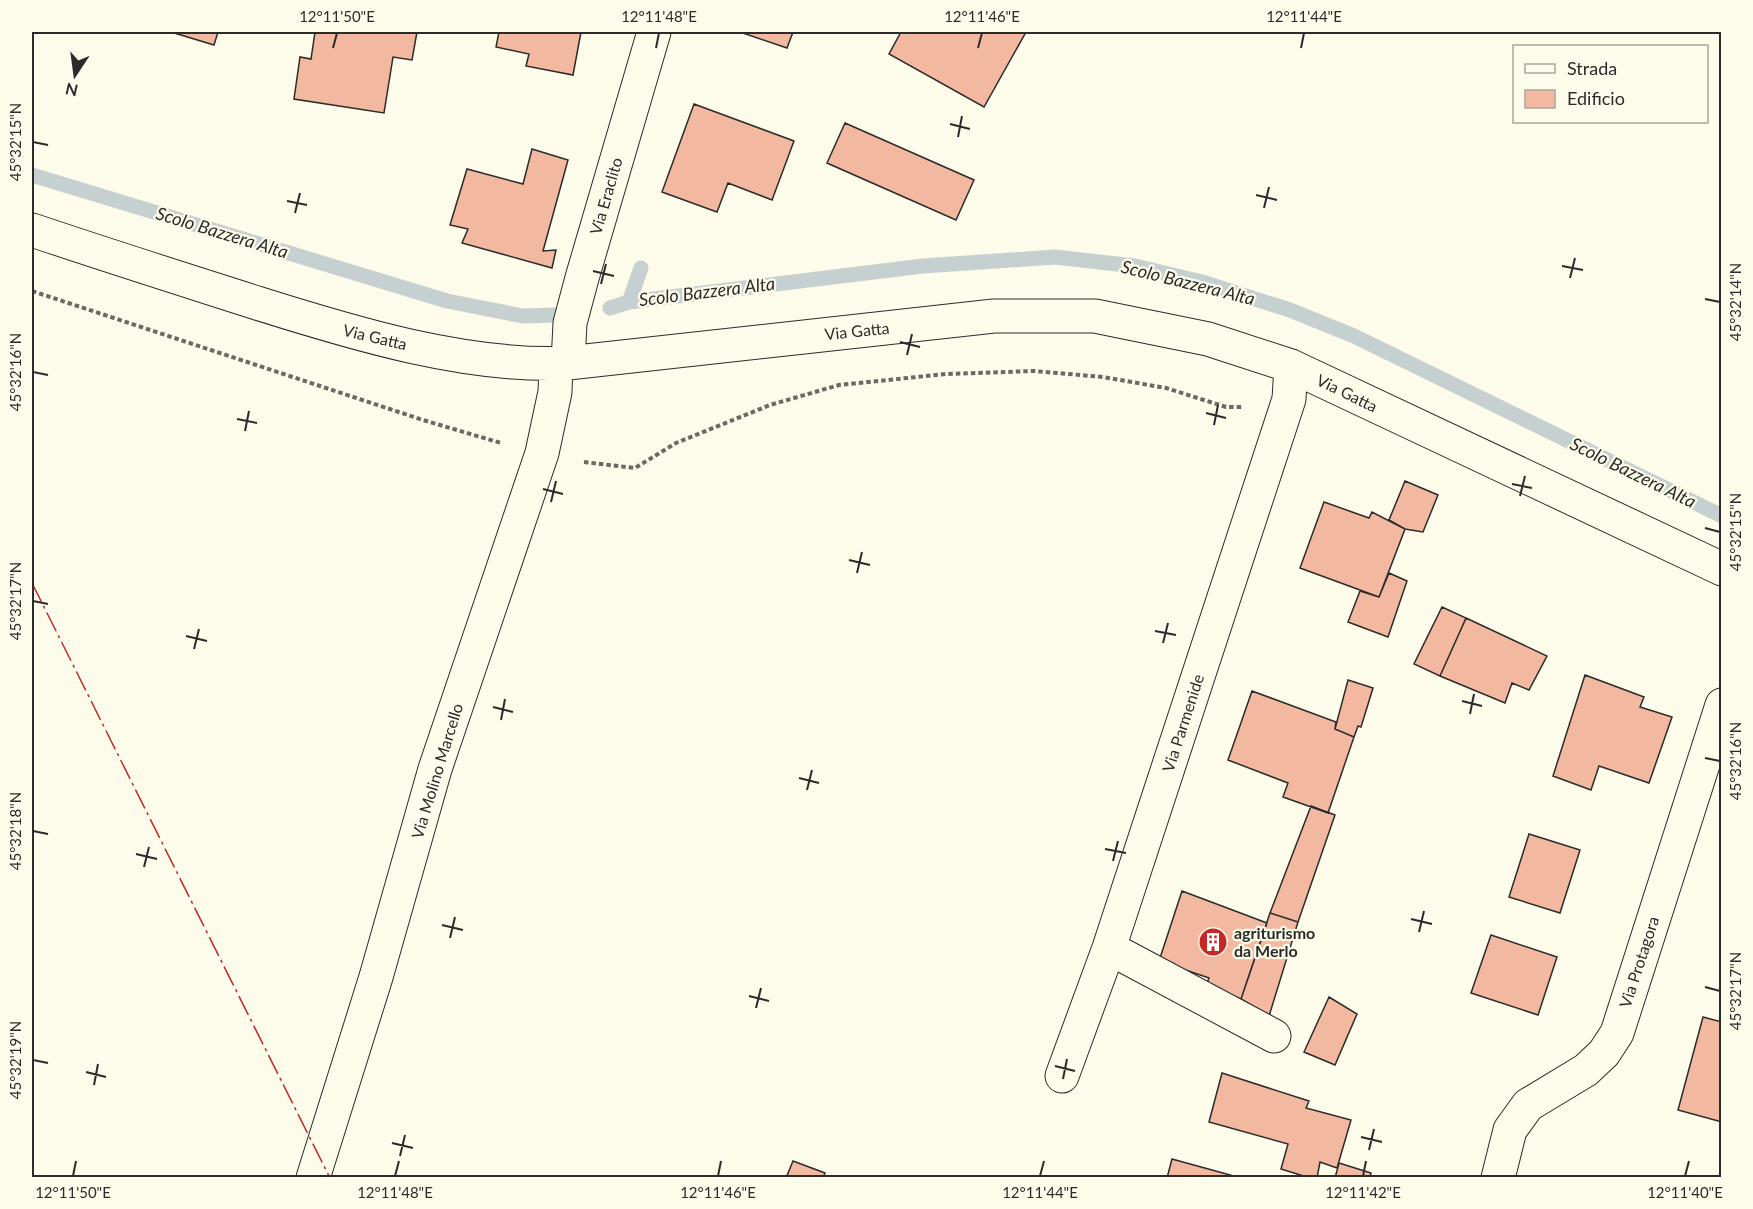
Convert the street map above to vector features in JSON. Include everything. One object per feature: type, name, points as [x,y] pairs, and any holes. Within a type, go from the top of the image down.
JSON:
[{"type":"street","name":"Via Eraclito","points":[[562,363],[582,278],[654,32]]},
{"type":"street","name":"Via Gatta","points":[[32,230],[338,328],[450,354],[562,363],[994,316],[1095,316],[1208,339],[1291,366],[1722,569]]},
{"type":"street","name":"Via Molino Marcello","points":[[313,1178],[376,977],[435,769],[542,453],[562,363]]},
{"type":"street","name":"Via Parmenide","points":[[1062,1076],[1110,948],[1289,399],[1291,366]]},
{"type":"street","name":"Via Protagora","points":[[1498,1178],[1510,1130],[1528,1105],[1586,1070],[1604,1053],[1617,1033],[1722,705]]},
{"type":"street","points":[[1110,948],[1274,1036]]},
{"type":"path","points":[[32,291],[502,444]]},
{"type":"path","points":[[576,461],[635,468],[676,443],[770,405],[839,385],[946,374],[1034,371],[1103,377],[1166,388],[1226,407],[1247,408]]},
{"type":"building","points":[[171,32],[218,32],[214,45]]},
{"type":"building","points":[[315,32],[417,32],[412,60],[393,57],[384,113],[294,99],[300,57],[311,59]]},
{"type":"building","points":[[499,32],[581,32],[573,75],[526,66],[529,54],[496,47]]},
{"type":"building","points":[[740,32],[793,32],[787,48]]},
{"type":"building","points":[[901,32],[1026,32],[984,107],[889,54]]},
{"type":"building","points":[[694,104],[794,141],[772,200],[728,183],[717,212],[662,192]]},
{"type":"building","points":[[845,123],[974,180],[956,220],[827,163]]},
{"type":"building","points":[[532,149],[568,160],[543,251],[556,250],[552,268],[462,243],[468,229],[450,225],[467,169],[523,184]]},
{"type":"building","points":[[1405,481],[1438,495],[1423,532],[1405,529],[1389,520]]},
{"type":"building","points":[[1324,502],[1369,518],[1372,512],[1405,529],[1379,597],[1300,568]]},
{"type":"building","points":[[1389,573],[1407,581],[1388,637],[1348,622],[1360,591],[1379,597]]},
{"type":"building","points":[[1442,607],[1466,618],[1440,676],[1414,664]]},
{"type":"building","points":[[1466,618],[1547,656],[1529,690],[1512,683],[1505,703],[1440,676]]},
{"type":"building","points":[[1585,675],[1644,697],[1640,707],[1672,717],[1649,783],[1599,766],[1591,790],[1553,776]]},
{"type":"building","points":[[1348,680],[1373,688],[1361,727],[1358,726],[1354,737],[1335,729]]},
{"type":"building","points":[[1252,691],[1336,722],[1335,729],[1354,737],[1328,813],[1283,797],[1288,783],[1228,760]]},
{"type":"building","points":[[1311,806],[1335,815],[1298,922],[1270,913]]},
{"type":"building","points":[[1529,834],[1580,850],[1560,913],[1509,897]]},
{"type":"building","name":"agriturismo da Merlo","points":[[1182,891],[1267,923],[1241,999],[1205,988],[1209,978],[1159,961]]},
{"type":"building","points":[[1270,913],[1298,922],[1269,1016],[1241,999]]},
{"type":"building","points":[[1491,935],[1557,957],[1538,1015],[1471,993]]},
{"type":"building","points":[[1329,997],[1357,1014],[1335,1065],[1304,1052]]},
{"type":"building","points":[[1703,1017],[1722,1022],[1722,1122],[1678,1110]]},
{"type":"building","points":[[1222,1073],[1309,1101],[1306,1108],[1351,1120],[1337,1168],[1320,1162],[1317,1178],[1281,1169],[1288,1144],[1209,1122]]},
{"type":"building","points":[[1172,1159],[1241,1178],[1167,1178]]},
{"type":"building","points":[[793,1161],[825,1173],[823,1178],[786,1178]]},
{"type":"building","points":[[1339,1163],[1371,1173],[1370,1178],[1335,1178]]},
{"type":"waterway","name":"Scolo Bazzera Alta","points":[[32,175],[447,301],[523,316],[554,315]]},
{"type":"waterway","name":"Scolo Bazzera Alta","points":[[610,308],[629,302],[923,266],[1055,257],[1135,266],[1202,282],[1290,310],[1354,336],[1722,516]]},
{"type":"waterway","points":[[629,302],[641,268]]},
{"type":"power","points":[[32,583],[330,1178]]},
{"type":"place","name":"agriturismo da Merlo","points":[[1213,942]]}]
